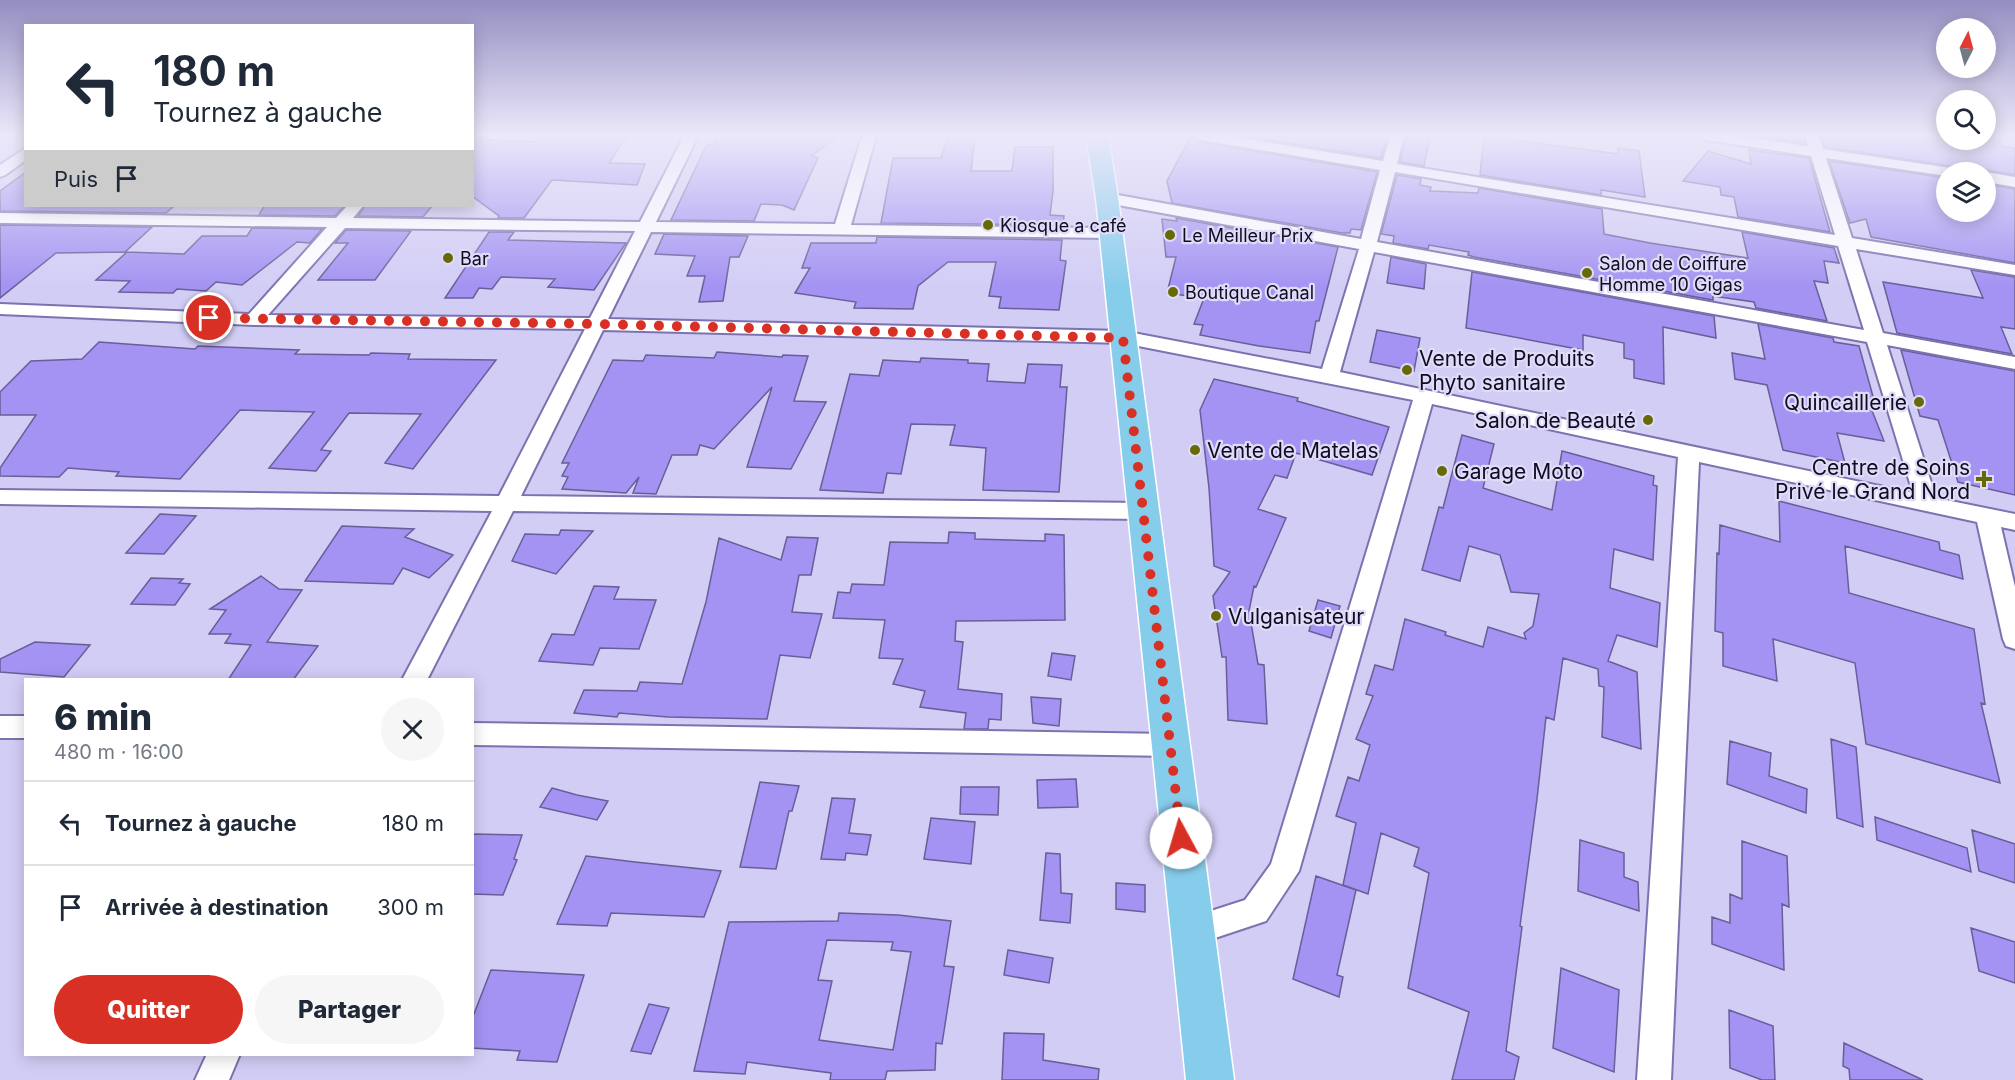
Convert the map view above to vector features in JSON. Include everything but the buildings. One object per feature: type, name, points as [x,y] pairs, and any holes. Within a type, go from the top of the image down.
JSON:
[{"type":"main road","points":[[1105,186],[1210,1080]]},
{"type":"street","points":[[415,678],[507,502],[666,186]]},
{"type":"street","points":[[843,229],[855,186]]},
{"type":"street","points":[[1329,376],[1383,186]]},
{"type":"street","points":[[1506,186],[2015,270]]},
{"type":"street","points":[[1827,186],[1927,503]]},
{"type":"street","points":[[1107,198],[2015,363]]},
{"type":"street","points":[[254,320],[354,207]]},
{"type":"street","points":[[0,218],[1111,233]]},
{"type":"street","points":[[3,311],[254,320],[597,324],[1123,338],[1329,376],[2015,522]]},
{"type":"street","points":[[1191,931],[1255,911],[1284,871],[1424,397]]},
{"type":"street","points":[[1654,1080],[1689,453]]},
{"type":"street","points":[[0,497],[1143,511]]},
{"type":"street","points":[[1987,516],[2015,639]]},
{"type":"street","points":[[0,727],[24,727]]},
{"type":"street","points":[[474,734],[1170,745]]},
{"type":"street","points":[[212,1080],[223,1056]]},
{"type":"place","name":"Kiosque a café","points":[[988,225]]},
{"type":"place","name":"Le Meilleur Prix","points":[[1170,235]]},
{"type":"place","name":"Bar","points":[[448,258]]},
{"type":"place","name":"Salon de Coiffure Homme 10 Gigas","points":[[1587,273]]},
{"type":"place","name":"Boutique Canal","points":[[1173,292]]},
{"type":"place","name":"Vente de Produits Phyto sanitaire","points":[[1407,370]]},
{"type":"place","name":"Quincaillerie","points":[[1919,402]]},
{"type":"place","name":"Salon de Beauté","points":[[1648,420]]},
{"type":"place","name":"Vente de Matelas","points":[[1195,450]]},
{"type":"place","name":"Garage Moto","points":[[1442,471]]},
{"type":"place","name":"Centre de Soins Privé le Grand Nord","points":[[1984,479]]},
{"type":"place","name":"Vulganisateur","points":[[1216,616]]},
{"type":"route","points":[[209,318],[597,324],[1123,338],[1181,838]]}]
